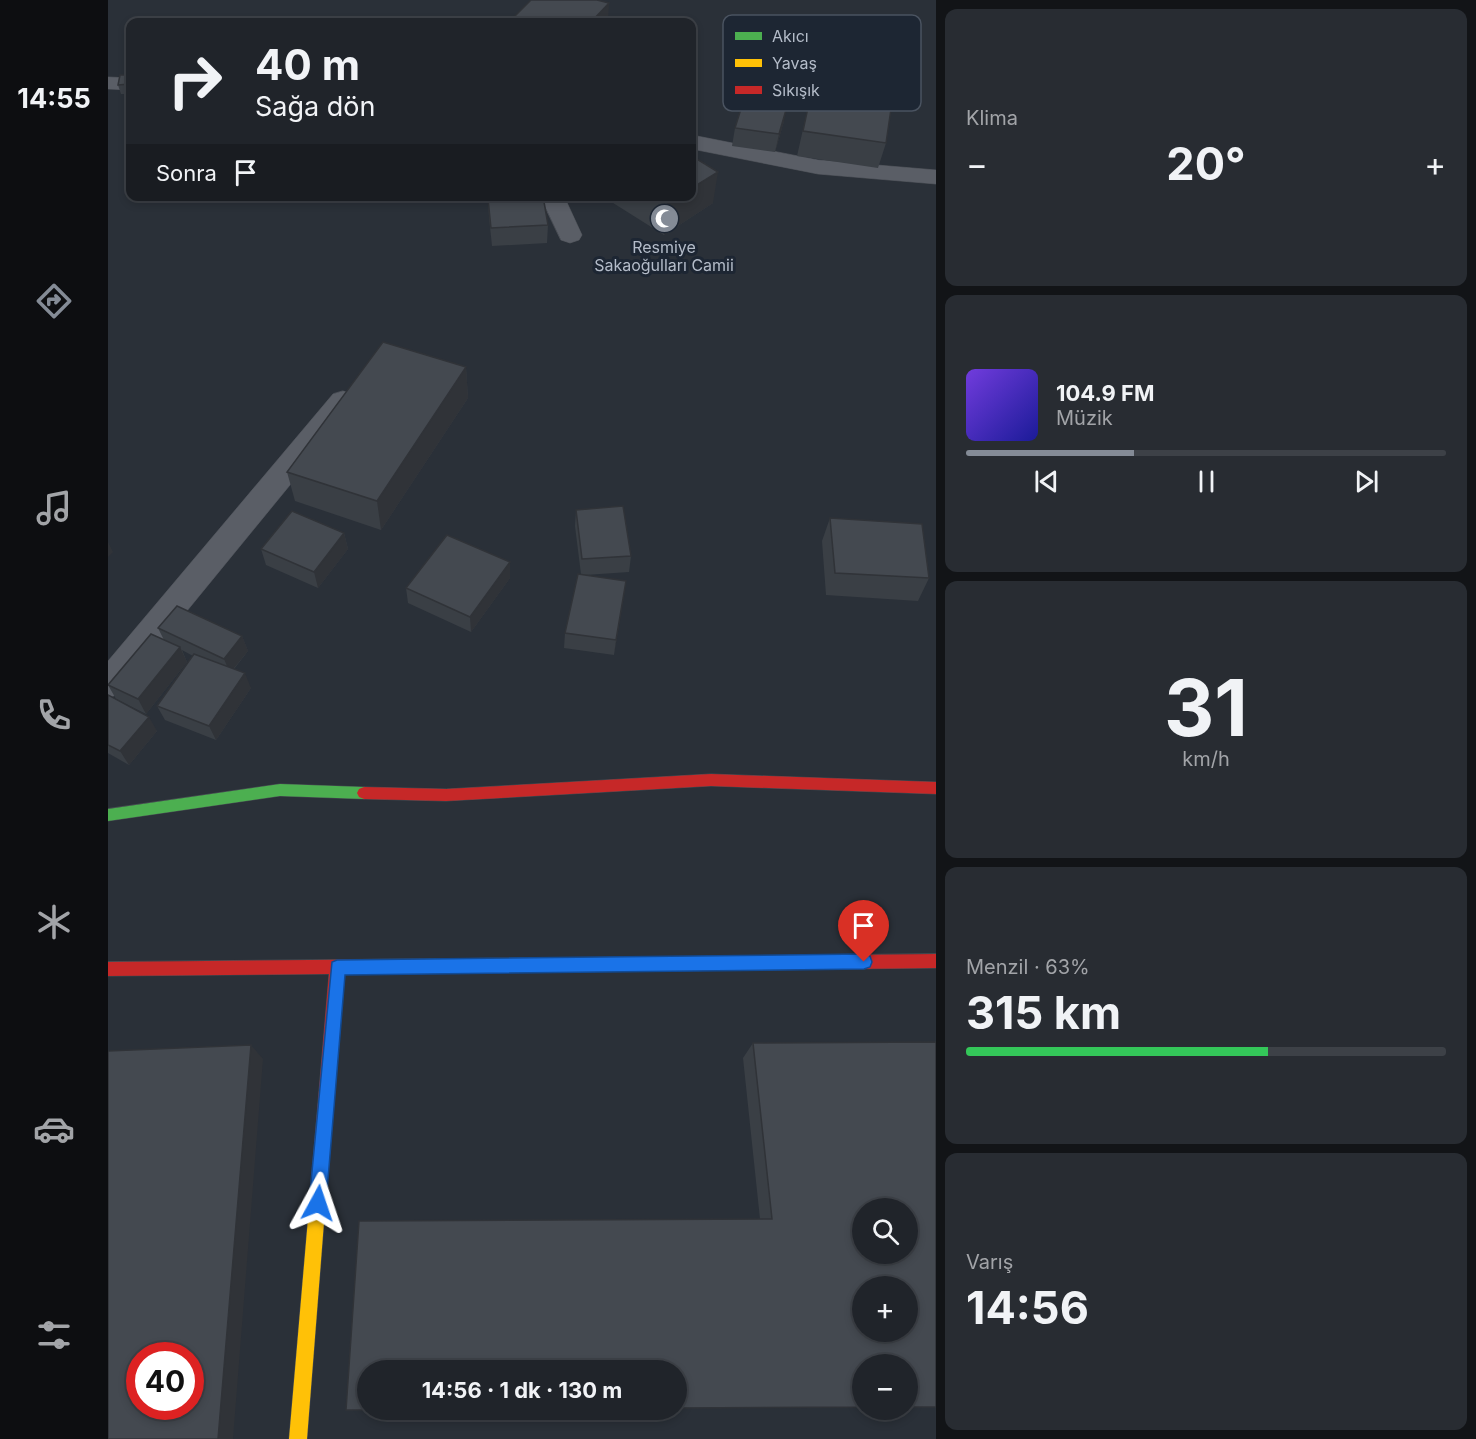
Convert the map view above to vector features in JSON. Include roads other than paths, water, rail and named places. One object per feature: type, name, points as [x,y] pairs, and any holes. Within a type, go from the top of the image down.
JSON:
[{"type":"street","points":[[108,83],[126,84]]},
{"type":"street","points":[[696,143],[818,167],[936,177]]},
{"type":"street","points":[[554,201],[570,235]]},
{"type":"street","points":[[108,684],[363,377]]},
{"type":"street","points":[[108,815],[280,790],[446,795],[711,780],[936,788]]},
{"type":"street","points":[[108,969],[936,961]]},
{"type":"street","points":[[298,1439],[337,968]]},
{"type":"place","name":"Resmiye Sakaoğulları Camii","points":[[664,219]]}]
